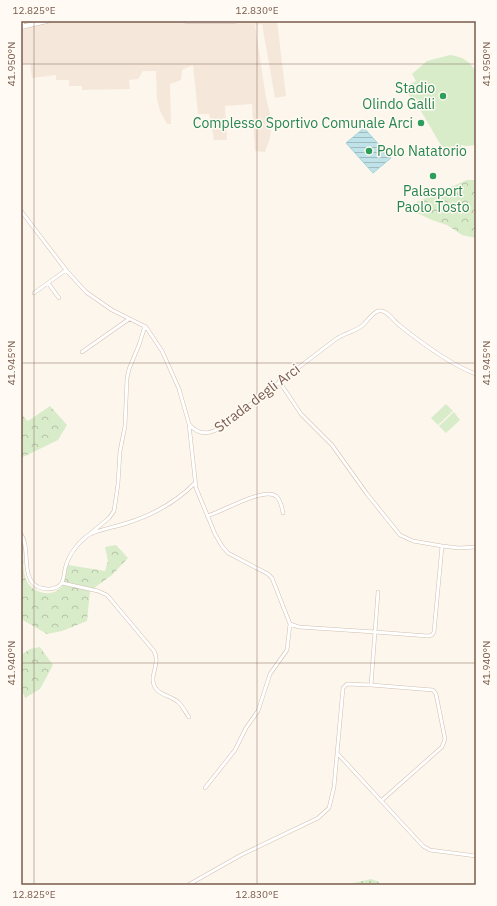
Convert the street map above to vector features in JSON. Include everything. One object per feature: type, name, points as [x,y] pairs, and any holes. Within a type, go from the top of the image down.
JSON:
[{"type":"main road","points":[[22,27],[47,21]]},
{"type":"main road","points":[[186,21],[235,21]]},
{"type":"street","points":[[22,21],[22,27]]},
{"type":"street","points":[[21,211],[78,285],[95,299],[129,319],[145,326],[160,348],[166,358],[179,389],[189,424],[194,461],[195,483],[215,534],[225,550],[268,574],[272,578],[290,624],[287,651],[270,674],[258,711],[246,728],[239,743],[205,788]]},
{"type":"street","points":[[34,293],[66,270]]},
{"type":"street","points":[[48,283],[60,298]]},
{"type":"street","name":"Strada degli Arci","points":[[189,424],[198,432],[207,434],[212,432],[340,336],[361,327],[380,310],[451,362],[476,374]]},
{"type":"street","points":[[82,352],[129,319]]},
{"type":"street","points":[[21,534],[25,544],[28,571],[33,583],[40,588],[48,589],[57,587],[62,583],[66,567],[72,553],[79,543],[110,518],[114,511],[120,451],[125,426],[127,378],[145,326]]},
{"type":"street","points":[[279,381],[299,412],[332,445],[358,482],[398,533],[409,540],[442,546],[459,548],[476,547]]},
{"type":"street","points":[[89,534],[148,516],[187,492],[195,483]]},
{"type":"street","points":[[208,516],[251,498],[268,494],[274,495],[279,499],[283,514]]},
{"type":"street","points":[[290,624],[298,626],[375,632],[428,636],[433,635],[442,546]]},
{"type":"street","points":[[62,583],[100,591],[111,598],[155,653],[157,660],[153,681],[156,690],[177,701],[189,717]]},
{"type":"street","points":[[370,685],[378,592]]},
{"type":"street","points":[[188,885],[241,855],[312,821],[325,812],[333,795],[344,687],[348,684],[433,690],[436,694],[445,739],[442,747],[381,801]]},
{"type":"street","points":[[337,753],[425,848],[430,850],[476,856]]},
{"type":"shaded area","points":[[21,21],[277,21],[286,96],[275,98],[262,24],[255,25],[266,98],[272,121],[270,138],[265,152],[255,151],[252,104],[225,106],[227,140],[214,140],[209,114],[198,114],[193,65],[182,70],[181,80],[170,84],[171,124],[167,124],[160,111],[157,99],[156,71],[143,71],[138,79],[129,80],[130,89],[82,90],[82,86],[69,86],[69,80],[56,80],[56,75],[32,78],[30,64],[21,65]]},
{"type":"green space","name":"Stadio Olindo Galli","points":[[450,55],[466,60],[476,72],[476,145],[461,145],[461,149],[442,147],[418,106],[415,107],[405,87],[416,81],[412,74],[427,61]]},
{"type":"green space","points":[[467,180],[476,180],[476,238],[462,235],[447,225],[411,210],[414,203]]},
{"type":"green space","points":[[446,404],[453,411],[438,425],[431,418]]},
{"type":"green space","points":[[50,406],[67,425],[58,440],[21,458],[21,414],[28,421]]},
{"type":"green space","points":[[454,412],[460,420],[446,433],[439,426]]},
{"type":"green space","points":[[21,538],[23,540],[25,577],[31,587],[41,592],[53,593],[62,586],[68,565],[105,571],[108,561],[105,547],[116,545],[128,558],[112,575],[90,591],[87,621],[62,631],[47,634],[21,619]]},
{"type":"green space","points":[[40,647],[53,665],[40,689],[25,698],[21,688],[21,655],[30,649]]},
{"type":"green space","points":[[371,879],[382,885],[345,885]]},
{"type":"water","name":"Polo Natatorio","points":[[364,128],[391,158],[373,173],[346,143]]},
{"type":"place","name":"Stadio Olindo Galli","points":[[443,96]]},
{"type":"place","name":"Complesso Sportivo Comunale Arci","points":[[421,123]]},
{"type":"place","name":"Polo Natatorio","points":[[369,151]]},
{"type":"place","name":"Palasport Paolo Tosto","points":[[433,176]]}]
